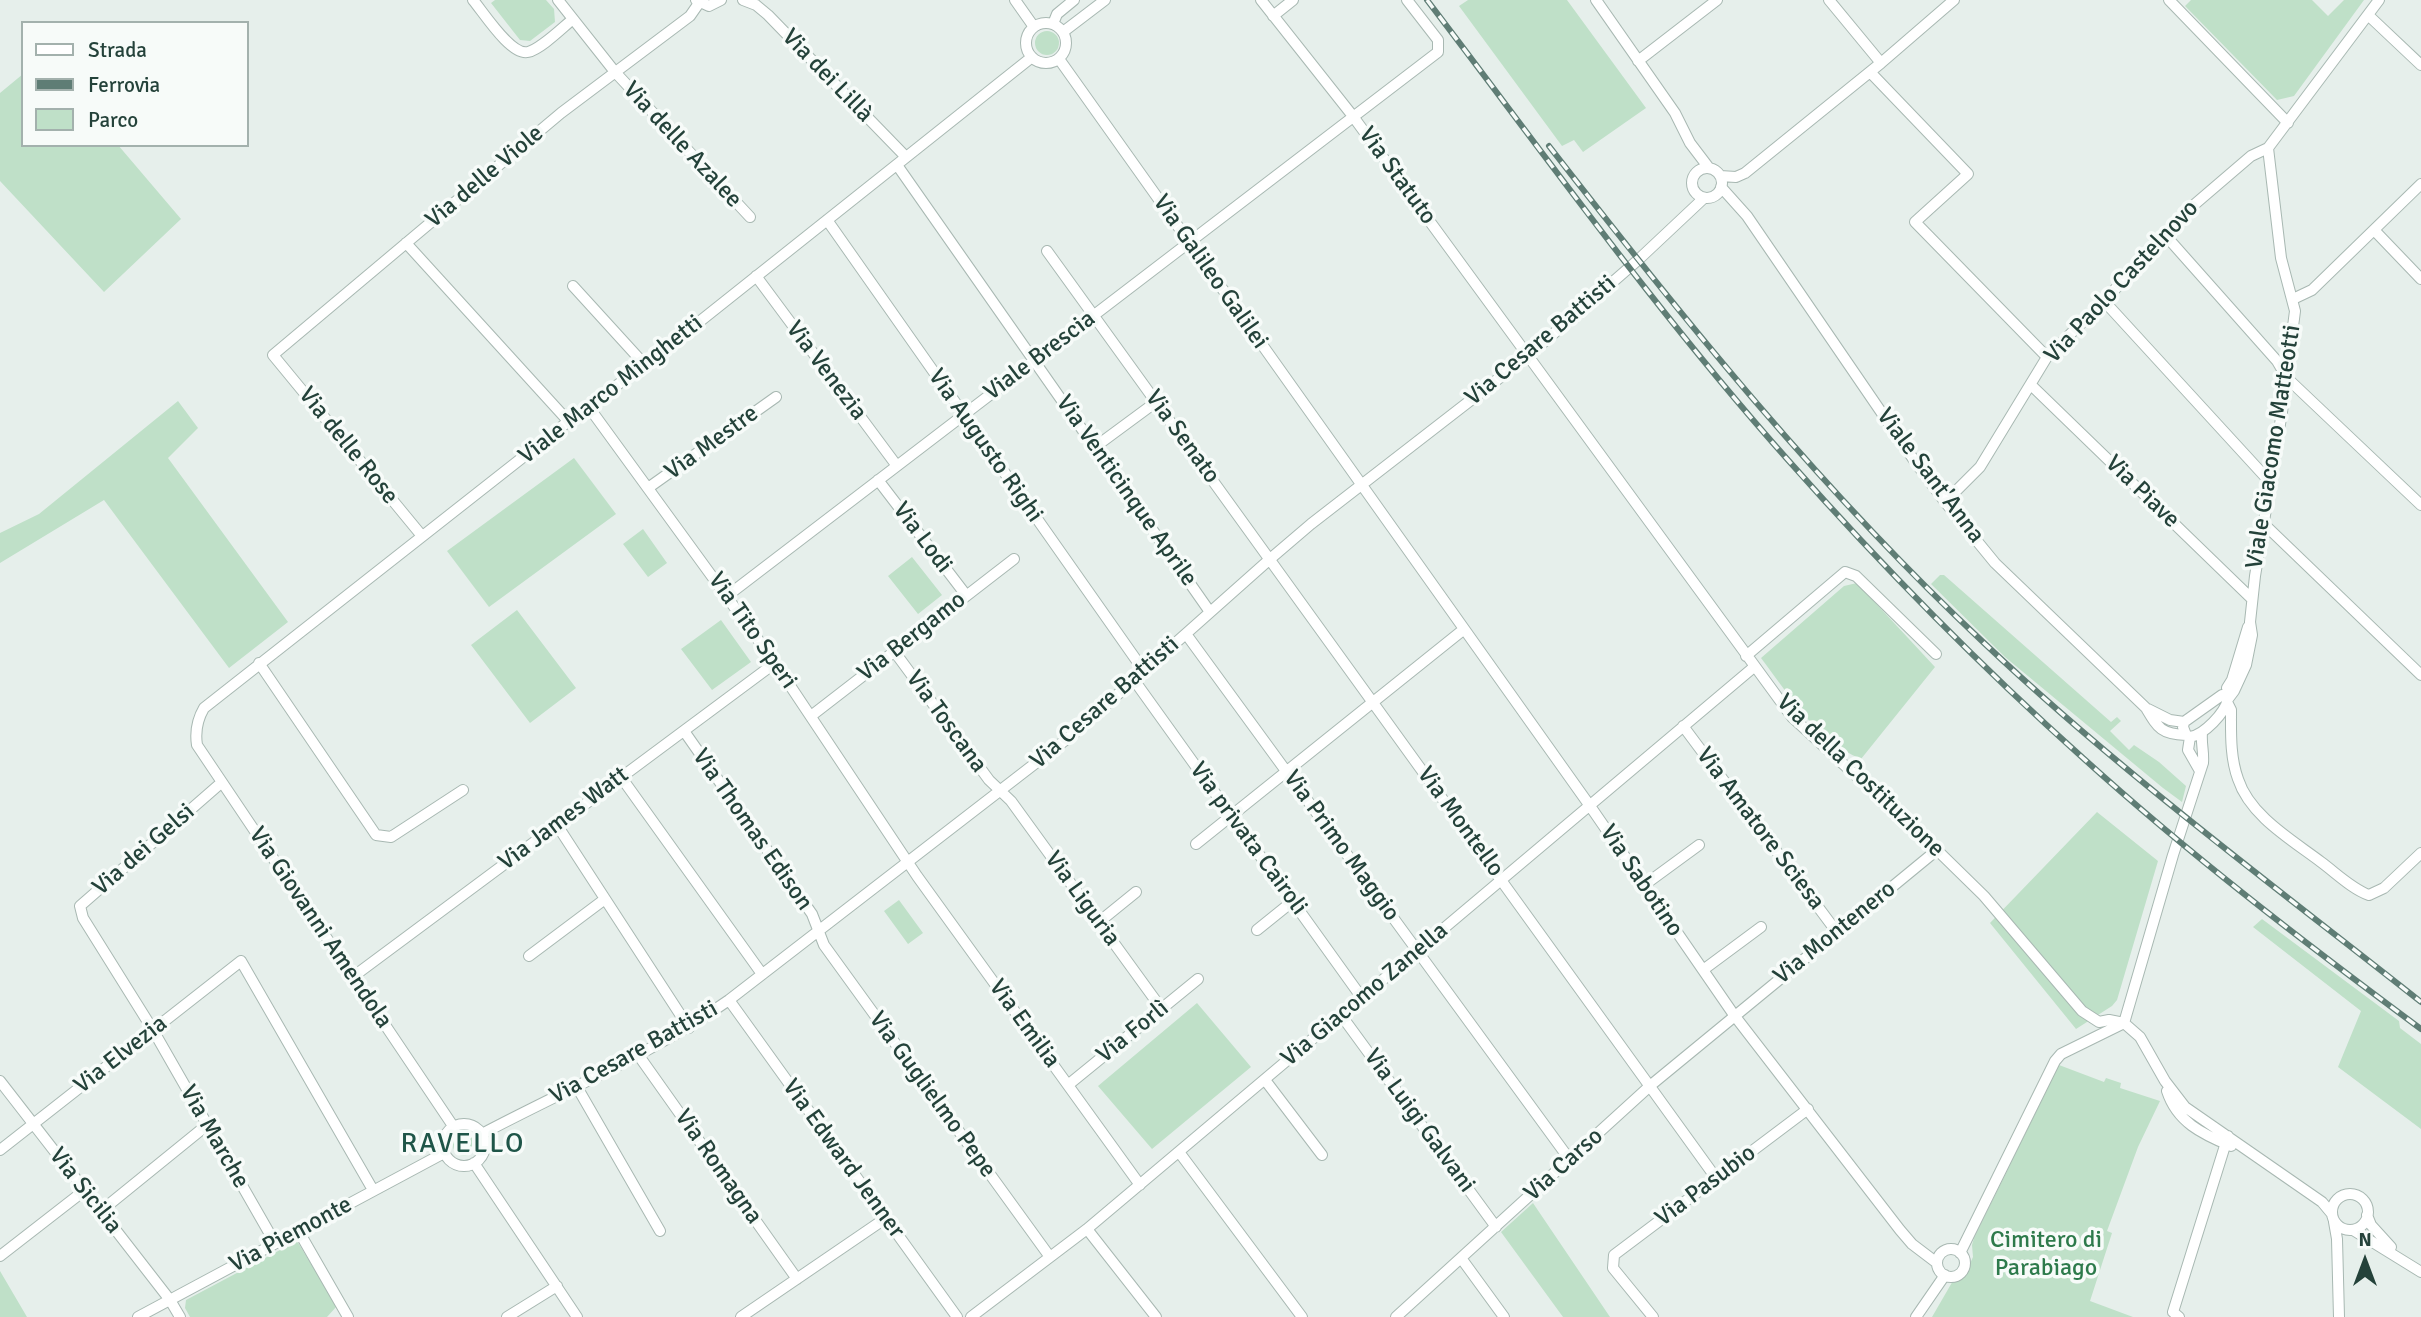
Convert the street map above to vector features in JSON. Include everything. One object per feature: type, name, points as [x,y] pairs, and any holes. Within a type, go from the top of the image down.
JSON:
[{"type":"street","points":[[473,0],[511,46],[525,53],[535,49],[573,19]]},
{"type":"street","name":"Via delle Azalee","points":[[558,0],[615,72],[750,217]]},
{"type":"street","points":[[698,1],[709,6],[721,0]]},
{"type":"street","name":"Via dei Lillà","points":[[743,0],[758,2],[901,161]]},
{"type":"street","points":[[1015,0],[1034,27]]},
{"type":"street","points":[[1053,24],[1057,14],[1074,0]]},
{"type":"street","points":[[1063,32],[1105,0]]},
{"type":"street","name":"Via Statuto","points":[[1261,0],[1352,115],[1529,355]]},
{"type":"street","points":[[1273,16],[1293,0]]},
{"type":"street","name":"Viale Brescia","points":[[727,596],[1438,51],[1438,40],[1407,0]]},
{"type":"street","points":[[1596,0],[1675,113],[1690,143],[1721,182]]},
{"type":"street","points":[[1638,61],[1717,0]]},
{"type":"street","points":[[1829,0],[1881,63]]},
{"type":"street","points":[[1721,182],[1745,173],[1954,0]]},
{"type":"street","points":[[2169,0],[2288,123]]},
{"type":"street","points":[[2268,149],[2379,0]]},
{"type":"street","name":"Via delle Viole","points":[[273,355],[561,113],[690,16],[698,1]]},
{"type":"street","points":[[2368,15],[2421,65]]},
{"type":"street","points":[[1053,24],[1063,32],[1066,49],[1059,59],[1043,63],[1028,52],[1027,39],[1034,27],[1053,24]]},
{"type":"street","name":"Viale Marco Minghetti","points":[[197,727],[204,708],[259,663],[588,406],[645,365],[1032,57]]},
{"type":"street","name":"Via Galileo Galilei","points":[[1059,59],[1360,485]]},
{"type":"street","points":[[1870,72],[1968,174],[1915,222],[2047,357]]},
{"type":"street","points":[[1690,143],[1693,190],[1706,198],[1717,195],[1721,182]]},
{"type":"street","name":"Via Paolo Castelnovo","points":[[1945,502],[1980,467],[2047,357],[2195,204],[2251,156],[2268,149]]},
{"type":"street","name":"Viale Giacomo Matteotti","points":[[2188,736],[2202,733],[2234,691],[2246,664],[2252,635],[2252,599],[2295,311],[2281,258],[2268,149]]},
{"type":"street","name":"Via Venticinque Aprile","points":[[901,161],[1034,361],[1210,612]]},
{"type":"street","points":[[1694,175],[1709,168]]},
{"type":"street","name":"Viale Sant'Anna","points":[[1721,182],[1916,463],[1995,563],[2146,708],[2163,731],[2188,736]]},
{"type":"street","points":[[2293,299],[2312,290],[2421,184]]},
{"type":"street","name":"Via Cesare Battisti","points":[[1686,213],[1693,190]]},
{"type":"street","name":"Viale Sant'Anna","points":[[1706,198],[1724,203],[1747,216]]},
{"type":"street","name":"Via Cesare Battisti","points":[[482,1135],[639,1056],[690,1028],[729,1000],[1072,735],[1270,559],[1360,485],[1529,355],[1706,198]]},
{"type":"street","name":"Via Augusto Righi","points":[[827,220],[1144,671]]},
{"type":"street","points":[[2374,230],[2421,279]]},
{"type":"street","points":[[2166,236],[2277,361],[2287,378],[2421,505]]},
{"type":"street","points":[[406,243],[569,422]]},
{"type":"street","name":"Via Senato","points":[[1047,251],[1270,559]]},
{"type":"street","name":"Via Venezia","points":[[756,276],[897,466]]},
{"type":"street","points":[[573,286],[645,365]]},
{"type":"street","points":[[2104,301],[2270,482]]},
{"type":"street","name":"Via delle Rose","points":[[273,355],[422,536]]},
{"type":"street","name":"Via della Costituzione","points":[[1529,355],[1792,717],[1937,850],[1990,903],[2082,1011],[2099,1021],[2124,1023]]},
{"type":"street","name":"Via Piave","points":[[2031,385],[2252,599]]},
{"type":"street","name":"Via Mestre","points":[[648,488],[776,397]]},
{"type":"street","points":[[1095,447],[1156,402]]},
{"type":"street","name":"Via Tito Speri","points":[[588,406],[775,663],[909,861]]},
{"type":"street","name":"Via Lodi","points":[[878,480],[966,596]]},
{"type":"street","name":"Via Sabotino","points":[[1360,485],[1590,806],[1734,1015],[1900,1230],[1912,1244],[1937,1263]]},
{"type":"street","points":[[2264,524],[2421,675]]},
{"type":"street","name":"Via Bergamo","points":[[811,716],[1014,559]]},
{"type":"street","name":"Via Montello","points":[[1270,559],[1716,1178]]},
{"type":"street","points":[[1746,656],[1845,572],[1856,576],[1936,654]]},
{"type":"street","points":[[1196,844],[1463,630]]},
{"type":"street","name":"Via Primo Maggio","points":[[1186,634],[1570,1160]]},
{"type":"street","name":"Via Toscana","points":[[894,651],[989,780],[1001,791]]},
{"type":"street","points":[[259,663],[376,835],[391,837],[463,790]]},
{"type":"street","name":"Via James Watt","points":[[354,976],[775,663]]},
{"type":"street","name":"Via Giacomo Zanella","points":[[971,1317],[1087,1229],[1754,667]]},
{"type":"street","name":"Via privata Cairoli","points":[[1133,680],[1362,998]]},
{"type":"street","points":[[2226,699],[2231,710],[2234,764],[2245,795],[2256,809],[2294,842],[2369,895],[2384,888],[2421,853]]},
{"type":"street","name":"Viale Giacomo Matteotti","points":[[2184,722],[2226,699]]},
{"type":"street","name":"Viale Sant'Anna","points":[[2146,708],[2171,720],[2184,722]]},
{"type":"street","points":[[2184,722],[2188,750],[2200,771]]},
{"type":"street","name":"Via Amatore Sciesa","points":[[1683,726],[1836,931]]},
{"type":"street","name":"Via Giovanni Amendola","points":[[197,727],[197,745],[221,783],[453,1126]]},
{"type":"street","name":"Via Thomas Edison","points":[[684,731],[812,914],[818,930]]},
{"type":"street","points":[[1960,1253],[2055,1061],[2061,1054],[2124,1023],[2200,771],[2204,750],[2201,743],[2202,733]]},
{"type":"street","points":[[621,778],[762,974]]},
{"type":"street","name":"Via dei Gelsi","points":[[153,1030],[83,918],[80,906],[221,783]]},
{"type":"street","name":"Via Liguria","points":[[1001,791],[1011,801],[1161,1009]]},
{"type":"street","points":[[556,825],[690,1028]]},
{"type":"street","points":[[1643,886],[1699,845]]},
{"type":"street","name":"Via Montenero","points":[[1734,1015],[1937,850]]},
{"type":"street","name":"Via Emilia","points":[[909,861],[1139,1185]]},
{"type":"street","points":[[1099,922],[1136,892]]},
{"type":"street","points":[[529,956],[605,899]]},
{"type":"street","points":[[1257,930],[1293,901]]},
{"type":"street","points":[[1703,971],[1761,927]]},
{"type":"street","name":"Via Guglielmo Pepe","points":[[818,930],[824,945],[1050,1257]]},
{"type":"street","name":"Via Elvezia","points":[[0,1150],[242,961],[373,1190]]},
{"type":"street","name":"Via Forlì","points":[[1068,1085],[1198,979]]},
{"type":"street","name":"Via Edward Jenner","points":[[729,1000],[957,1317]]},
{"type":"street","name":"Via Luigi Galvani","points":[[1341,1015],[1496,1227]]},
{"type":"street","name":"Via Carso","points":[[1396,1317],[1651,1085],[1734,1015]]},
{"type":"street","points":[[2124,1023],[2140,1037],[2165,1081],[2177,1113],[2199,1132],[2227,1140],[2256,1156],[2322,1202],[2342,1228],[2352,1230],[2421,1272]]},
{"type":"street","name":"Via Marche","points":[[153,1030],[275,1243]]},
{"type":"street","name":"Via Romagna","points":[[639,1056],[797,1279]]},
{"type":"street","points":[[1265,1080],[1321,1155]]},
{"type":"street","name":"Via Sicilia","points":[[0,1082],[170,1300],[180,1317]]},
{"type":"street","points":[[577,1087],[660,1231]]},
{"type":"street","name":"Via Pasubio","points":[[1653,1317],[1613,1268],[1614,1255],[1808,1109]]},
{"type":"street","points":[[469,1124],[482,1135],[484,1151],[474,1163],[457,1165],[444,1153],[443,1138],[453,1126],[469,1124]]},
{"type":"street","points":[[101,1211],[207,1125]]},
{"type":"street","points":[[2176,1315],[2227,1140]]},
{"type":"street","points":[[1179,1152],[1301,1317]]},
{"type":"street","name":"Via Piemonte","points":[[138,1317],[444,1153]]},
{"type":"street","points":[[474,1163],[577,1317]]},
{"type":"street","points":[[2300,1185],[2324,1195],[2350,1194],[2360,1198],[2367,1207],[2371,1225],[2402,1259]]},
{"type":"street","points":[[0,1256],[85,1191]]},
{"type":"street","points":[[2339,1317],[2337,1252],[2332,1217],[2335,1202],[2341,1196]]},
{"type":"street","points":[[2337,1252],[2342,1238],[2363,1224],[2367,1215]]},
{"type":"street","points":[[741,1317],[886,1218]]},
{"type":"street","points":[[1087,1229],[1156,1317]]},
{"type":"street","points":[[298,1230],[346,1316]]},
{"type":"street","points":[[1956,1250],[1960,1253],[1963,1269],[1955,1276],[1945,1275],[1938,1268],[1941,1253],[1956,1250]]},
{"type":"street","points":[[1461,1258],[1504,1317]]},
{"type":"street","points":[[1916,1317],[1945,1275]]},
{"type":"street","points":[[507,1317],[557,1286]]},
{"type":"green space","points":[[495,0],[546,0],[554,9],[555,22],[530,41],[520,40],[491,3]]},
{"type":"green space","points":[[1468,0],[1567,0],[1646,108],[1583,152],[1574,140],[1562,146],[1459,6]]},
{"type":"green space","points":[[2191,0],[2312,0],[2328,16],[2344,0],[2364,0],[2294,96],[2277,100],[2185,6]]},
{"type":"green space","points":[[1047,31],[1056,34],[1059,43],[1056,52],[1047,55],[1038,52],[1035,43],[1038,34]]},
{"type":"green space","points":[[21,76],[21,147],[120,147],[181,219],[104,292],[0,181],[0,93]]},
{"type":"green space","points":[[178,401],[198,428],[168,458],[288,622],[229,668],[104,500],[0,563],[0,533],[39,514]]},
{"type":"green space","points":[[574,458],[616,514],[489,607],[447,551]]},
{"type":"green space","points":[[643,529],[667,563],[648,577],[623,544]]},
{"type":"green space","points":[[912,557],[942,595],[918,614],[888,576]]},
{"type":"green space","points":[[1940,575],[1944,575],[2111,722],[2117,717],[2121,721],[2110,731],[2129,750],[2134,745],[2159,762],[2186,786],[2182,802],[2005,657],[1931,584]]},
{"type":"green space","points":[[1857,583],[1935,667],[1861,759],[1845,751],[1817,729],[1761,658],[1844,586]]},
{"type":"green space","points":[[517,610],[576,688],[530,723],[471,645]]},
{"type":"green space","points":[[721,620],[751,662],[712,690],[681,649]]},
{"type":"green space","points":[[2097,812],[2158,861],[2117,1000],[2076,1029],[1990,923]]},
{"type":"green space","points":[[899,900],[923,933],[908,944],[884,911]]},
{"type":"green space","points":[[2262,919],[2399,1021],[2400,1028],[2421,1044],[2421,1129],[2338,1067],[2361,1011],[2253,927]]},
{"type":"green space","points":[[1197,1003],[1251,1067],[1152,1149],[1098,1086]]},
{"type":"green space","name":"Cimitero di Parabiago","points":[[2059,1065],[2104,1082],[2106,1078],[2121,1083],[2120,1088],[2160,1101],[2138,1147],[2107,1231],[2112,1233],[2090,1301],[2133,1317],[1932,1317],[1954,1279],[1966,1272],[1973,1257],[1974,1238]]},
{"type":"green space","points":[[464,1134],[472,1137],[475,1145],[472,1153],[464,1156],[456,1153],[453,1145],[456,1137]]},
{"type":"green space","points":[[1533,1203],[1610,1317],[1563,1317],[1501,1232]]},
{"type":"green space","points":[[297,1241],[337,1306],[327,1317],[190,1317],[185,1308],[186,1300]]},
{"type":"green space","points":[[0,1271],[27,1317],[0,1317]]},
{"type":"railway","points":[[1427,0],[1693,348],[1788,460],[1895,576],[1968,651],[2123,794],[2249,898],[2421,1029]]},
{"type":"railway","points":[[1549,146],[1651,276],[1756,403],[1866,525],[1983,642],[2088,737],[2421,1002]]},
{"type":"district","name":"RAVELLO","points":[[463,1145]]}]
